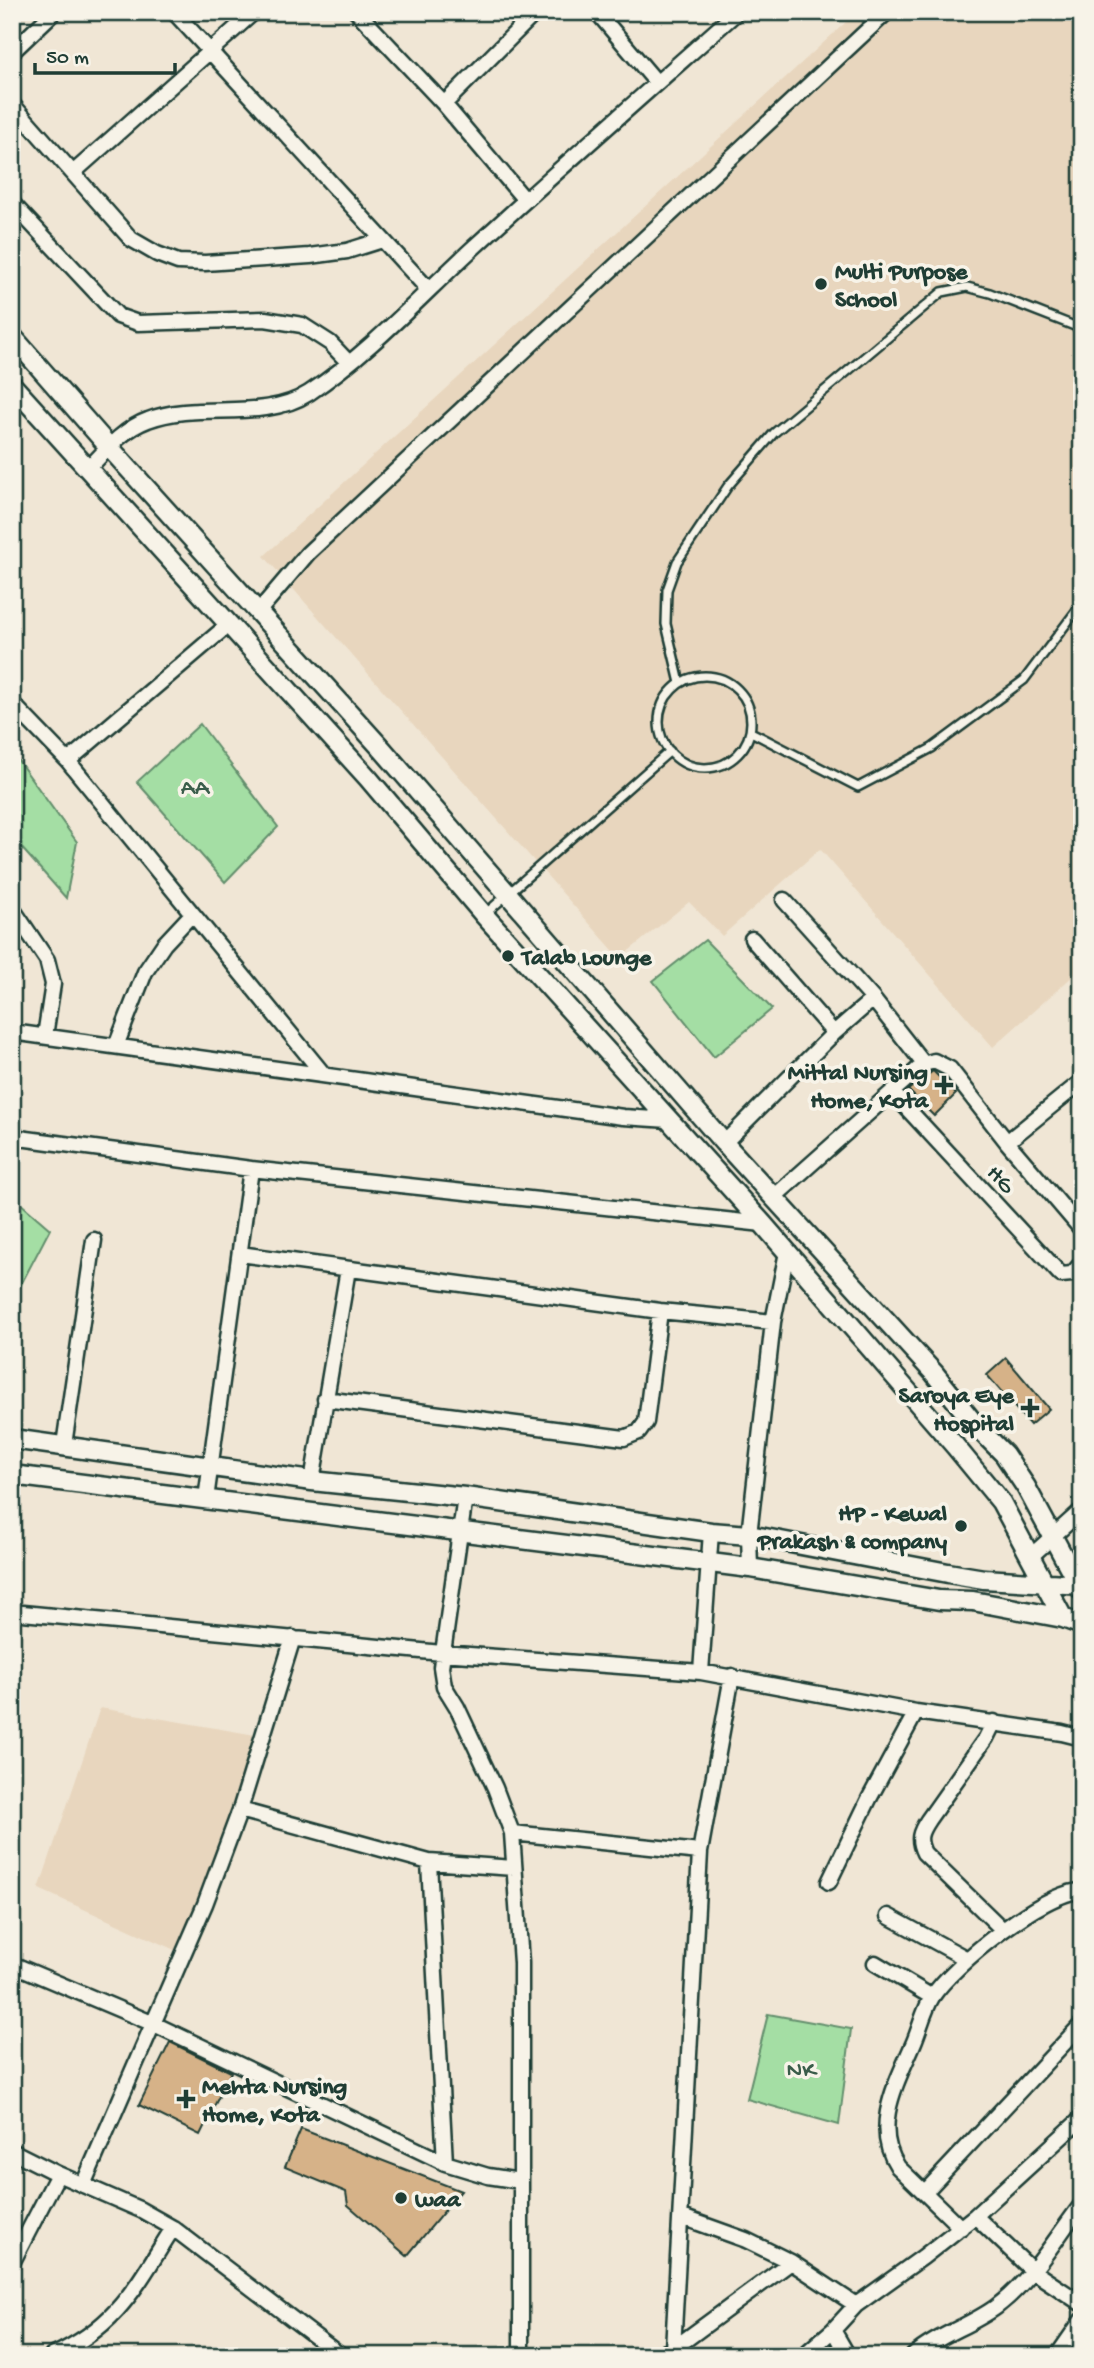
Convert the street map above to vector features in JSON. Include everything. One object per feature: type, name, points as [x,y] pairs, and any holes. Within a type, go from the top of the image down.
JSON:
[{"type":"street","points":[[12,52],[54,12]]},
{"type":"street","points":[[174,12],[428,289]]},
{"type":"street","points":[[74,173],[254,12]]},
{"type":"street","points":[[444,104],[536,12]]},
{"type":"street","points":[[597,12],[657,83]]},
{"type":"street","points":[[87,470],[131,428],[150,419],[183,413],[280,406],[306,394],[349,363],[525,200],[737,12]]},
{"type":"street","points":[[258,612],[308,553],[887,12]]},
{"type":"street","points":[[366,15],[525,200]]},
{"type":"street","points":[[12,103],[131,239],[178,262],[205,263],[310,256],[347,251],[382,240]]},
{"type":"street","points":[[12,203],[118,316],[138,323],[265,319],[302,325],[331,343],[349,363]]},
{"type":"street","points":[[12,336],[382,749],[724,1143],[934,1373],[976,1426],[1004,1454],[1026,1487],[1081,1587]]},
{"type":"street","points":[[12,385],[368,778],[484,915],[763,1224],[1001,1502],[1063,1618]]},
{"type":"street","points":[[68,761],[229,625]]},
{"type":"street","points":[[12,703],[68,761],[324,1076]]},
{"type":"street","points":[[784,900],[873,999],[924,1064]]},
{"type":"street","points":[[12,908],[47,960],[54,984],[45,1036]]},
{"type":"street","points":[[116,1046],[145,972],[164,944],[192,914]]},
{"type":"street","points":[[752,939],[834,1033]]},
{"type":"street","points":[[724,1143],[834,1033],[873,999]]},
{"type":"street","points":[[12,1032],[623,1117],[669,1120]]},
{"type":"street","points":[[774,1198],[891,1092],[924,1064],[934,1060],[950,1069],[1007,1142],[1082,1230]]},
{"type":"street","points":[[1007,1142],[1082,1081]]},
{"type":"street","name":"HG","points":[[891,1092],[1061,1275],[1072,1274],[1082,1264]]},
{"type":"street","points":[[12,1137],[251,1169],[763,1224]]},
{"type":"street","points":[[206,1499],[251,1169]]},
{"type":"street","points":[[64,1445],[94,1240]]},
{"type":"street","points":[[750,1568],[749,1535],[773,1322],[787,1252]]},
{"type":"street","points":[[240,1254],[660,1311],[773,1322]]},
{"type":"street","points":[[312,1481],[348,1269]]},
{"type":"street","points":[[325,1399],[624,1438],[639,1432],[646,1422],[660,1311]]},
{"type":"street","points":[[12,1439],[312,1481],[465,1497],[749,1535],[948,1573],[1045,1581],[1081,1587]]},
{"type":"street","points":[[12,1475],[750,1568],[939,1600],[973,1601],[1063,1618],[1082,1625]]},
{"type":"street","points":[[465,1497],[442,1653],[444,1686],[457,1707],[495,1788],[512,1833],[521,1963],[521,2356]]},
{"type":"street","points":[[1030,1557],[1082,1510]]},
{"type":"street","points":[[701,1672],[711,1532]]},
{"type":"street","points":[[12,1612],[442,1653],[701,1672],[916,1712],[994,1722],[1082,1738]]},
{"type":"street","points":[[83,2185],[205,1904],[240,1810],[293,1638]]},
{"type":"street","points":[[673,2349],[700,1852],[732,1676]]},
{"type":"street","points":[[829,1882],[869,1799],[916,1712]]},
{"type":"street","points":[[994,1722],[986,1738],[920,1832],[919,1843],[924,1853],[1003,1930]]},
{"type":"street","points":[[240,1810],[429,1862],[514,1868]]},
{"type":"street","points":[[512,1833],[700,1852]]},
{"type":"street","points":[[429,1862],[445,2163]]},
{"type":"street","points":[[961,2228],[898,2167],[891,2156],[885,2140],[892,2093],[932,1997],[967,1959],[1003,1930],[1044,1903],[1070,1891],[1082,1891]]},
{"type":"street","points":[[888,1916],[967,1959]]},
{"type":"street","points":[[875,1963],[932,1997]]},
{"type":"street","points":[[12,1964],[153,2024],[445,2163],[488,2176],[520,2181]]},
{"type":"street","points":[[925,2192],[1082,2024]]},
{"type":"street","points":[[803,2356],[856,2305],[961,2228],[1082,2119]]},
{"type":"street","points":[[12,2151],[141,2210],[173,2228],[341,2356]]},
{"type":"street","points":[[12,2263],[58,2174]]},
{"type":"street","points":[[913,2356],[950,2332],[996,2308],[1034,2272],[1082,2204]]},
{"type":"street","points":[[975,2216],[1034,2272],[1082,2304]]},
{"type":"street","points":[[682,2217],[746,2240],[791,2262],[856,2305]]},
{"type":"street","points":[[55,2355],[101,2328],[125,2304],[173,2228]]},
{"type":"street","points":[[657,2356],[673,2349],[791,2262]]},
{"type":"street","points":[[1058,2356],[1082,2320]]},
{"type":"street","points":[[833,2330],[848,2356]]},
{"type":"lane","points":[[680,682],[666,624],[667,590],[677,562],[728,486],[774,433],[942,292],[967,287],[990,293],[1082,329]]},
{"type":"lane","points":[[751,732],[858,787],[932,748],[1024,680],[1082,603]]},
{"type":"lane","points":[[697,676],[715,676],[732,684],[745,697],[751,714],[751,732],[744,748],[730,761],[713,768],[695,768],[678,760],[670,751],[659,730],[659,712],[667,695],[680,682],[697,676]]},
{"type":"lane","points":[[484,915],[670,751]]},
{"type":"shaded area","name":"Multi Purpose School","points":[[857,12],[1082,12],[1082,968],[993,1047],[820,849],[722,936],[689,902],[620,958],[264,556]]},
{"type":"shaded area","points":[[100,1708],[261,1736],[177,1951],[39,1889]]},
{"type":"green space","name":"AA","points":[[200,724],[278,827],[225,882],[137,782]]},
{"type":"green space","points":[[12,752],[77,842],[66,898],[12,837]]},
{"type":"green space","points":[[705,940],[772,1009],[714,1057],[653,981]]},
{"type":"green space","points":[[12,1196],[50,1229],[16,1294],[12,1293]]},
{"type":"green space","name":"NK","points":[[768,2014],[851,2029],[839,2125],[747,2099]]},
{"type":"building","points":[[933,1071],[956,1094],[934,1116],[908,1090]]},
{"type":"building","points":[[1006,1358],[1049,1409],[1030,1425],[987,1375]]},
{"type":"building","points":[[170,2042],[231,2072],[200,2135],[139,2105]]},
{"type":"building","name":"waa","points":[[301,2129],[461,2191],[407,2256],[348,2205],[346,2192],[285,2167]]},
{"type":"place","name":"Multi Purpose School","points":[[821,284]]},
{"type":"place","name":"Talab Lounge","points":[[508,956]]},
{"type":"place","name":"Mittal Nursing Home, Kota","points":[[944,1085]]},
{"type":"place","name":"Saroya Eye Hospital","points":[[1030,1408]]},
{"type":"place","name":"HP - Kewal Prakash & company","points":[[961,1526]]},
{"type":"place","name":"Mehta Nursing Home, Kota","points":[[186,2099]]},
{"type":"place","name":"waa","points":[[401,2198]]}]
